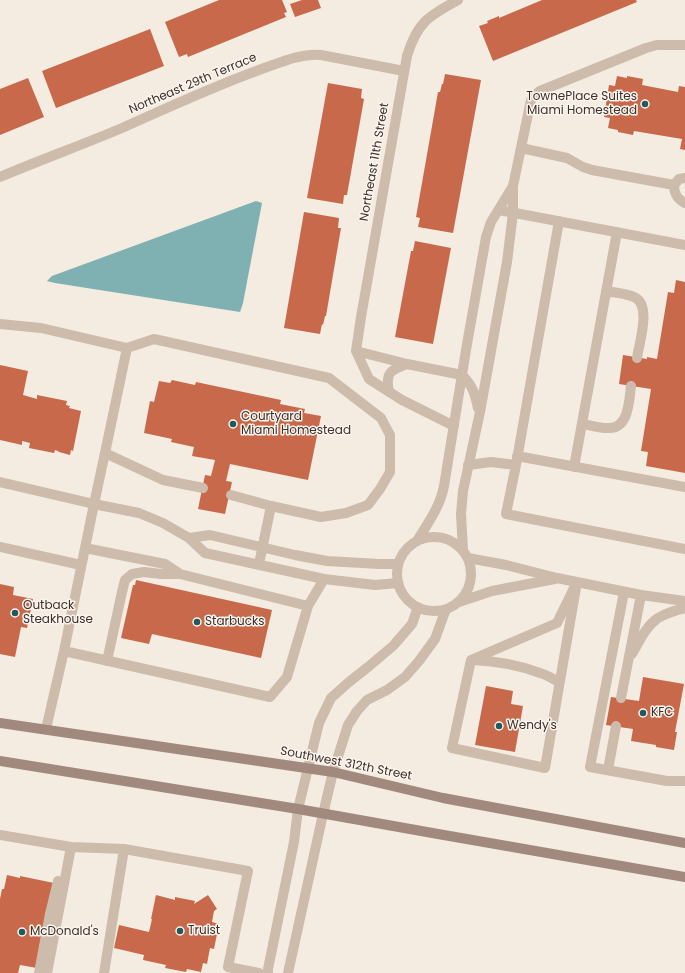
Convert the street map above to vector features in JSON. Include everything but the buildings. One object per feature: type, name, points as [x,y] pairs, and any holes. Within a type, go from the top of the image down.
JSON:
[{"type":"main road","name":"Southwest 312th Street","points":[[0,723],[333,772],[443,798],[685,843]]},
{"type":"main road","points":[[0,761],[298,809],[685,877]]},
{"type":"street","name":"Northeast 11th Street","points":[[356,351],[404,71],[410,44],[421,26],[428,18],[458,0]]},
{"type":"street","points":[[459,602],[465,595],[471,577],[471,567],[465,554],[461,514],[463,491],[480,412],[507,262],[513,213],[513,186],[531,100],[540,91],[646,48],[657,45],[685,45]]},
{"type":"street","name":"Northeast 29th Terrace","points":[[0,177],[120,129],[226,82],[304,55],[321,55],[404,71]]},
{"type":"street","points":[[521,148],[567,158],[592,170],[674,184]]},
{"type":"street","points":[[674,184],[679,179],[685,178]]},
{"type":"street","points":[[674,184],[675,194],[685,203]]},
{"type":"street","points":[[417,541],[442,497],[486,237],[491,222],[513,186]]},
{"type":"street","points":[[499,210],[685,244]]},
{"type":"street","points":[[559,221],[506,514],[685,549]]},
{"type":"street","points":[[574,467],[617,232]]},
{"type":"street","points":[[606,291],[635,298],[642,304],[644,314],[637,358]]},
{"type":"street","points":[[0,324],[41,328],[127,348],[154,339],[329,378],[381,418],[390,435],[390,472],[368,505],[346,513],[321,517],[231,495]]},
{"type":"street","points":[[46,729],[64,651],[127,348]]},
{"type":"street","points":[[356,351],[407,364],[462,375],[468,381],[475,393],[480,412]]},
{"type":"street","points":[[356,351],[369,379],[402,400],[454,426]]},
{"type":"street","points":[[389,392],[387,382],[389,374],[396,368],[407,364]]},
{"type":"street","points":[[582,424],[608,428],[615,427],[622,423],[626,415],[632,386]]},
{"type":"street","points":[[105,453],[164,480],[203,488]]},
{"type":"street","points":[[468,465],[516,461],[574,467],[685,487]]},
{"type":"street","points":[[0,482],[139,513],[163,523],[189,538],[205,553],[324,579],[375,584],[398,583]]},
{"type":"street","points":[[259,564],[271,506]]},
{"type":"street","points":[[189,538],[210,535],[327,561],[398,564]]},
{"type":"street","points":[[557,578],[492,591],[459,602],[446,609],[436,611],[418,607],[409,601],[402,593],[398,583],[397,573],[398,564],[408,547],[424,538],[438,537],[452,541],[465,554],[506,565],[557,578],[624,592],[685,601]]},
{"type":"street","points":[[0,547],[81,565]]},
{"type":"street","points":[[85,548],[165,564],[180,574]]},
{"type":"street","points":[[107,661],[125,580],[132,574],[144,572],[180,574],[308,606]]},
{"type":"street","points":[[64,651],[270,697],[287,677],[308,606],[324,579]]},
{"type":"street","points":[[471,660],[557,623],[577,582]]},
{"type":"street","points":[[471,660],[452,748],[545,768],[577,582]]},
{"type":"street","points":[[624,592],[590,767],[667,781],[685,781]]},
{"type":"street","points":[[621,698],[641,595]]},
{"type":"street","points":[[268,973],[294,842],[298,809],[319,723],[331,698],[393,646],[412,624],[418,607]]},
{"type":"street","points":[[628,660],[648,628],[657,619],[685,608]]},
{"type":"street","points":[[288,973],[333,772],[348,725],[357,711],[367,700],[387,690],[405,677],[419,661],[435,639],[446,609]]},
{"type":"street","points":[[471,660],[517,666],[541,673],[560,682]]},
{"type":"street","points":[[608,770],[616,726]]},
{"type":"street","points":[[0,835],[71,847],[124,848],[248,871],[227,970],[259,973]]},
{"type":"street","points":[[47,973],[71,847]]},
{"type":"street","points":[[104,973],[124,848]]},
{"type":"street","points":[[39,973],[57,883],[68,864]]},
{"type":"water","points":[[256,201],[262,203],[240,312],[47,281],[52,276]]},
{"type":"place","name":"TownePlace Suites Miami Homestead","points":[[645,104]]},
{"type":"place","name":"Courtyard Miami Homestead","points":[[233,424]]},
{"type":"place","name":"Outback Steakhouse","points":[[15,613]]},
{"type":"place","name":"Starbucks","points":[[197,622]]},
{"type":"place","name":"KFC","points":[[643,713]]},
{"type":"place","name":"Wendy's","points":[[499,726]]},
{"type":"place","name":"Truist","points":[[180,931]]},
{"type":"place","name":"McDonald's","points":[[22,932]]}]
